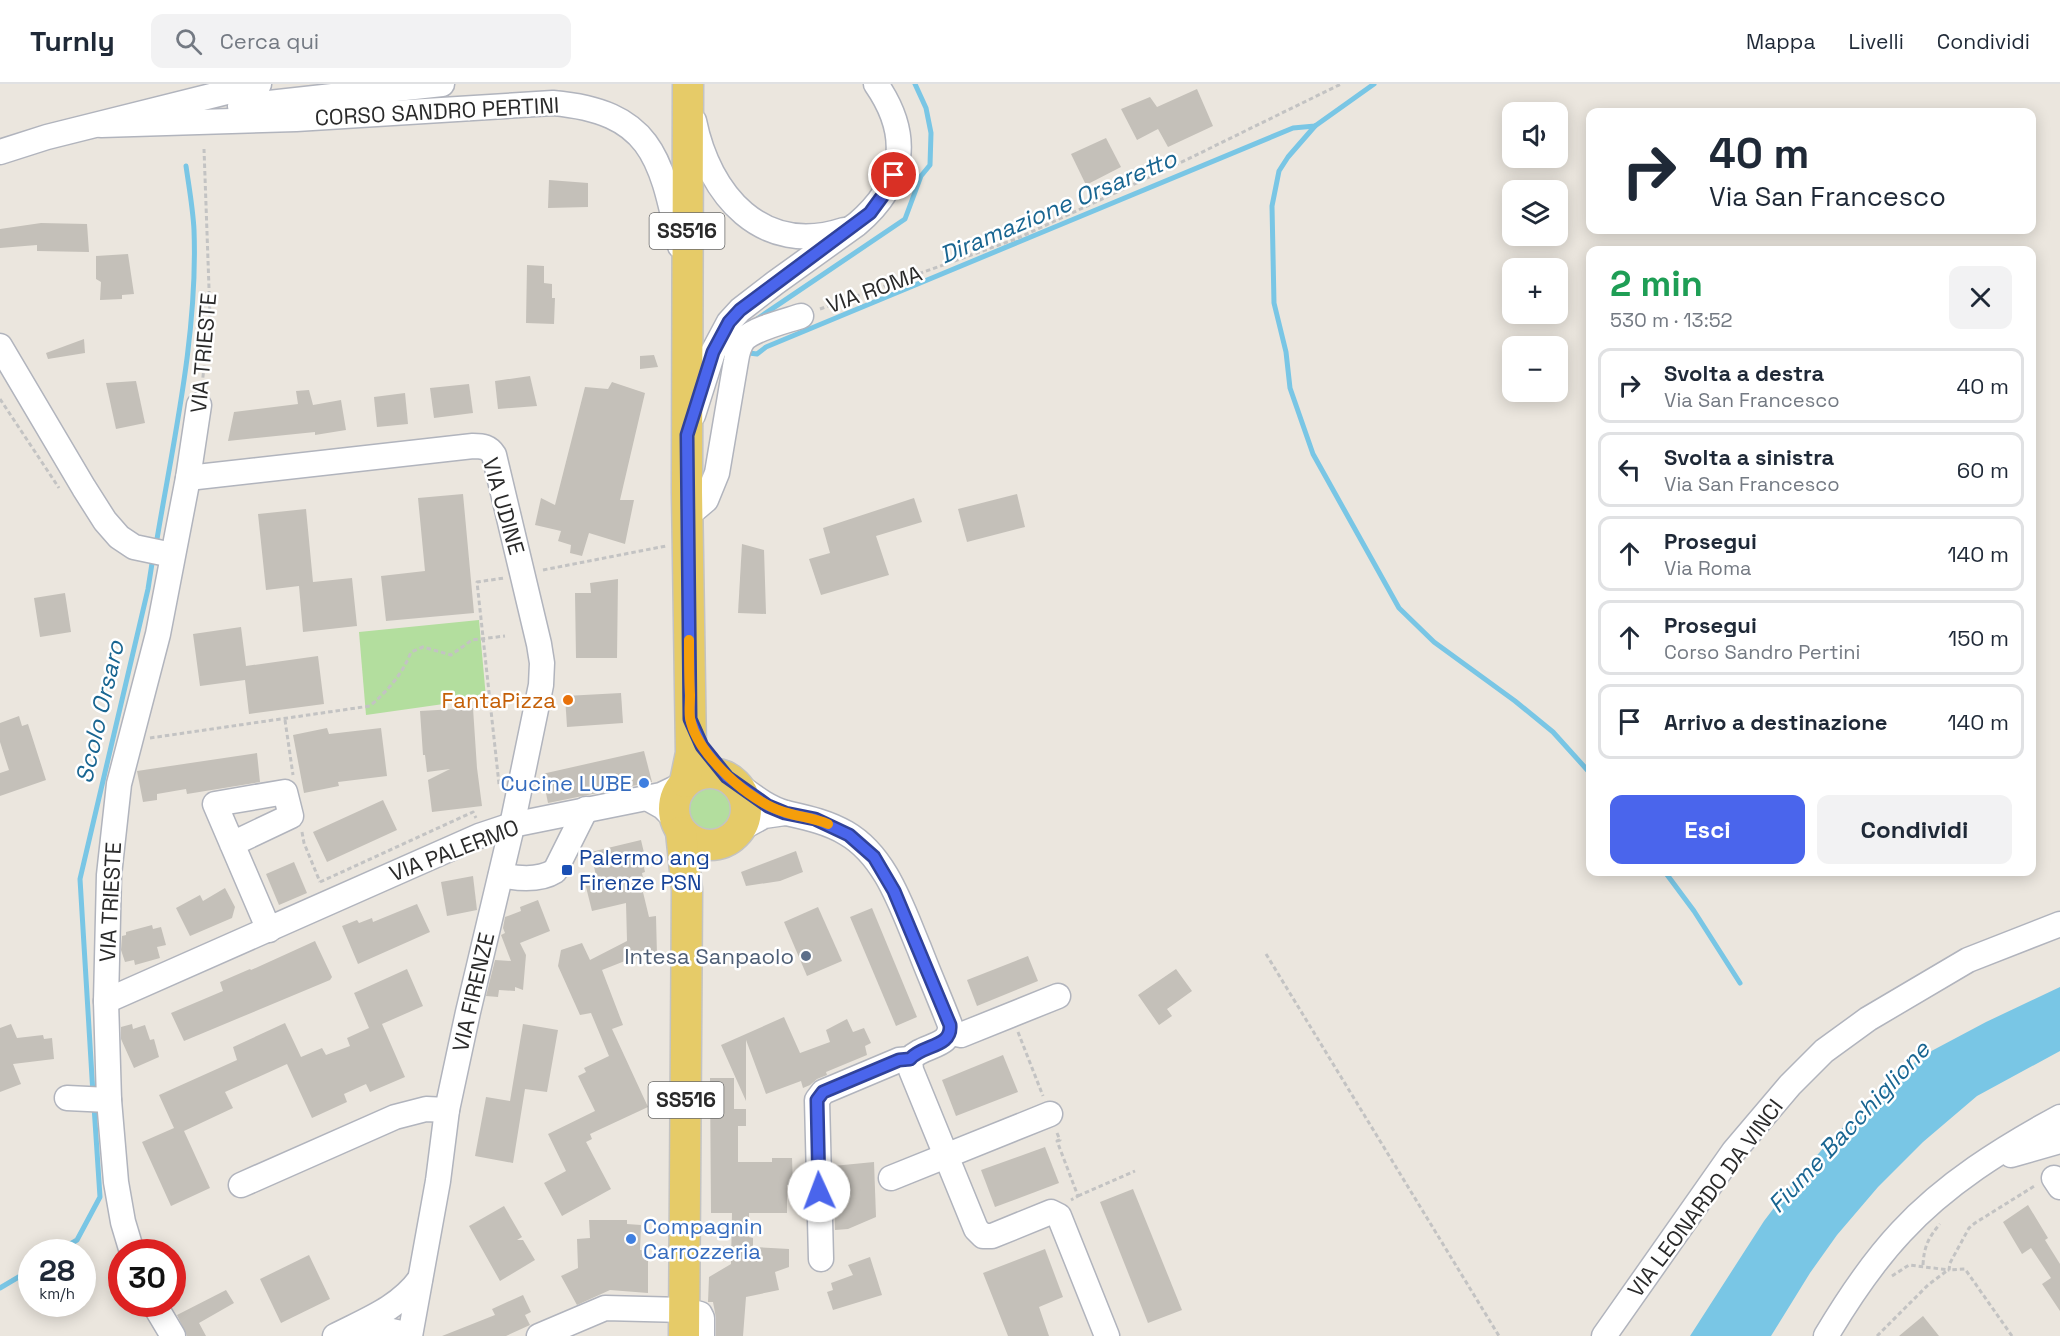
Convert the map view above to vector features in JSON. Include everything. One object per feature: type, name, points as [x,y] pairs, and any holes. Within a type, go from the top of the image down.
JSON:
[{"type":"main road","name":"SS516","points":[[684,1323],[687,890],[678,825],[673,808],[675,796],[683,783],[691,753],[687,529],[688,87]]},
{"type":"main road","name":"SS516","points":[[687,890],[699,864],[707,854],[731,836],[746,811],[746,801],[733,781],[702,746],[690,719]]},
{"type":"main road","points":[[683,783],[694,776],[705,773],[716,773],[733,781]]},
{"type":"main road","points":[[678,825],[690,839],[700,844],[711,845],[731,836]]},
{"type":"street","name":"CORSO SANDRO PERTINI","points":[[0,152],[47,137],[260,84]]},
{"type":"street","name":"CORSO SANDRO PERTINI","points":[[101,125],[232,107],[442,84]]},
{"type":"street","points":[[687,435],[713,352],[729,322],[762,293],[857,224],[881,200],[889,187],[897,162],[898,138],[892,111],[876,84]]},
{"type":"street","points":[[688,87],[697,136],[717,184],[731,203],[751,220],[773,232],[796,236],[841,231],[857,224]]},
{"type":"street","name":"CORSO SANDRO PERTINI","points":[[101,125],[296,119],[553,103],[578,105],[600,111],[618,119],[634,131],[657,161],[666,183],[687,288]]},
{"type":"street","name":"VIA ROMA","points":[[687,529],[706,500],[717,473],[738,351],[744,340],[757,331],[801,315]]},
{"type":"street","points":[[0,346],[105,521],[119,537],[134,546],[159,553]]},
{"type":"street","name":"VIA TRIESTE","points":[[128,1239],[116,1182],[90,1099],[106,1001],[109,875],[113,826],[130,740],[158,633],[159,553],[188,478],[200,405]]},
{"type":"street","name":"VIA UDINE","points":[[188,478],[473,446],[483,446],[490,450],[494,455],[524,574],[542,663],[541,685],[512,825]]},
{"type":"street","points":[[733,781],[768,806],[785,813],[815,819],[849,835],[874,857],[894,891],[909,924],[950,1025],[951,1034],[947,1040],[916,1053],[910,1059],[899,1060],[823,1092],[819,1096],[817,1100],[821,1259]]},
{"type":"street","name":"VIA PALERMO","points":[[106,1001],[479,836],[512,825],[661,795],[683,783]]},
{"type":"street","points":[[231,843],[291,816],[285,792],[215,804],[231,843],[269,930]]},
{"type":"street","points":[[647,798],[663,807],[678,825]]},
{"type":"street","points":[[501,875],[526,879],[548,876],[555,871],[586,809]]},
{"type":"street","points":[[731,836],[764,816],[785,813]]},
{"type":"street","name":"VIA FIRENZE","points":[[411,1331],[438,1181],[447,1110],[512,825]]},
{"type":"street","name":"VIA LEONARDO DA VINCI","points":[[1604,1336],[1734,1151],[1790,1085],[1824,1051],[1868,1019],[1968,960],[2060,924]]},
{"type":"street","points":[[951,1034],[961,1035],[1058,996]]},
{"type":"street","points":[[910,1059],[911,1070],[976,1229],[983,1236],[992,1236],[1051,1212],[1059,1216],[1107,1336]]},
{"type":"street","points":[[241,1185],[395,1117],[426,1109],[447,1110]]},
{"type":"street","points":[[891,1178],[1050,1114]]},
{"type":"street","points":[[1826,1336],[1853,1293],[1901,1231],[1946,1190],[1986,1161],[2060,1118]]},
{"type":"street","points":[[1986,1161],[2060,1141]]},
{"type":"street","points":[[341,1333],[401,1300],[420,1279]]},
{"type":"street","points":[[539,1336],[605,1308],[684,1323],[700,1314],[702,1336]]},
{"type":"street","points":[[341,1333],[359,1327],[411,1331],[404,1313],[379,1314]]},
{"type":"street","points":[[162,1317],[173,1336]]},
{"type":"path","name":"VIA ROMA","points":[[801,315],[1016,239],[1186,160],[1341,84]]},
{"type":"path","name":"VIA TRIESTE","points":[[200,405],[210,316],[204,149]]},
{"type":"path","points":[[543,570],[687,529]]},
{"type":"path","points":[[499,789],[477,582],[513,577]]},
{"type":"path","points":[[130,740],[370,706],[390,688],[404,670],[411,652],[423,647],[451,656],[472,640],[505,636]]},
{"type":"path","points":[[320,882],[473,812],[478,823]]},
{"type":"path","points":[[1266,954],[1499,1336]]},
{"type":"path","points":[[1078,1196],[1135,1171]]},
{"type":"path","points":[[1877,1336],[1928,1285],[1949,1270],[1950,1263],[1975,1223],[2053,1175],[2057,1183]]},
{"type":"path","points":[[1889,1279],[1894,1273],[1909,1265],[1949,1270],[1965,1269],[2012,1336]]},
{"type":"green space","points":[[479,620],[486,698],[366,715],[359,632]]},
{"type":"green space","points":[[710,786],[726,792],[732,808],[726,824],[710,830],[694,824],[688,808],[694,792]]},
{"type":"water","name":"Fiume Bacchiglione","points":[[2060,987],[2060,1051],[1977,1096],[1923,1142],[1878,1187],[1837,1235],[1810,1273],[1771,1336],[1690,1336],[1764,1221],[1793,1183],[1832,1138],[1874,1098],[1922,1056]]},
{"type":"building","points":[[1197,89],[1213,126],[1168,147],[1158,129],[1137,140],[1121,109],[1150,97],[1157,107]]},
{"type":"building","points":[[1106,138],[1121,167],[1086,185],[1071,154]]},
{"type":"building","points":[[549,180],[588,183],[588,207],[548,208]]},
{"type":"building","points":[[41,223],[87,224],[89,252],[37,251],[37,245],[0,248],[0,229]]},
{"type":"building","points":[[128,254],[134,294],[122,295],[122,299],[100,300],[101,282],[96,279],[96,256]]},
{"type":"building","points":[[527,265],[544,266],[544,283],[552,284],[552,298],[555,298],[554,324],[526,323]]},
{"type":"building","points":[[84,339],[85,353],[48,359],[46,353]]},
{"type":"building","points":[[654,355],[658,367],[640,369],[640,356]]},
{"type":"building","points":[[530,376],[537,406],[498,409],[495,381]]},
{"type":"building","points":[[136,381],[145,423],[116,429],[106,383]]},
{"type":"building","points":[[612,382],[645,393],[620,500],[634,500],[625,544],[589,533],[582,556],[570,553],[571,545],[558,541],[561,531],[535,525],[541,498],[555,505],[585,387],[608,389]]},
{"type":"building","points":[[469,384],[473,413],[434,418],[430,388]]},
{"type":"building","points":[[309,390],[313,405],[341,400],[346,430],[315,435],[315,432],[228,441],[234,412],[298,404],[296,391]]},
{"type":"building","points":[[405,393],[408,424],[377,427],[374,397]]},
{"type":"building","points":[[463,494],[474,613],[386,621],[381,576],[425,571],[418,498]]},
{"type":"building","points":[[1017,494],[1025,527],[967,542],[958,509]]},
{"type":"building","points":[[914,498],[922,522],[876,536],[889,575],[821,595],[809,559],[830,553],[823,528]]},
{"type":"building","points":[[306,509],[313,582],[352,578],[357,626],[303,632],[299,586],[266,590],[258,514]]},
{"type":"building","points":[[742,544],[764,550],[766,614],[738,613]]},
{"type":"building","points":[[618,579],[617,658],[576,658],[575,593],[591,593],[590,583]]},
{"type":"building","points":[[65,593],[71,632],[40,637],[34,598]]},
{"type":"building","points":[[241,627],[246,666],[318,656],[324,704],[249,714],[245,680],[200,686],[193,634]]},
{"type":"building","points":[[621,693],[623,723],[567,727],[565,696]]},
{"type":"building","points":[[473,708],[482,806],[432,812],[428,780],[450,769],[427,772],[425,755],[423,755],[420,711]]},
{"type":"building","points":[[19,716],[22,726],[28,724],[46,780],[0,796],[0,773],[9,770],[0,742],[0,723]]},
{"type":"building","points":[[327,728],[329,734],[381,728],[387,776],[338,782],[339,786],[304,793],[293,735]]},
{"type":"building","points":[[644,751],[652,782],[548,803],[542,774]]},
{"type":"building","points":[[257,753],[260,782],[187,794],[186,789],[157,794],[157,800],[143,802],[137,771]]},
{"type":"building","points":[[383,800],[397,830],[327,862],[313,832]]},
{"type":"building","points":[[641,840],[645,857],[642,858],[645,872],[642,873],[645,887],[642,888],[649,917],[656,916],[657,956],[630,959],[602,970],[623,1025],[612,1029],[648,1107],[590,1134],[592,1139],[586,1142],[611,1189],[562,1216],[544,1183],[566,1171],[548,1134],[595,1111],[578,1076],[586,1072],[584,1068],[609,1056],[591,1013],[580,1015],[558,966],[561,950],[582,943],[590,960],[627,941],[626,903],[592,911],[584,879],[596,876],[591,852]]},
{"type":"building","points":[[796,851],[803,872],[780,881],[746,886],[741,872]]},
{"type":"building","points":[[294,862],[307,893],[279,905],[266,874]]},
{"type":"building","points":[[473,876],[477,910],[447,916],[441,882]]},
{"type":"building","points":[[225,888],[235,907],[232,918],[190,936],[176,908],[200,895],[203,901]]},
{"type":"building","points":[[538,900],[550,931],[520,943],[526,955],[523,990],[515,987],[515,991],[499,990],[498,997],[486,996],[495,960],[511,961],[501,935],[505,933],[503,928],[505,917],[521,911],[520,907]]},
{"type":"building","points":[[417,904],[430,932],[358,964],[342,926],[357,920],[359,923],[372,918],[373,922]]},
{"type":"building","points":[[818,907],[842,961],[807,976],[784,922]]},
{"type":"building","points":[[872,908],[917,1017],[896,1026],[850,917]]},
{"type":"building","points":[[152,925],[153,929],[161,927],[166,945],[157,947],[160,958],[135,965],[134,960],[125,962],[121,950],[122,936],[126,935],[126,932]]},
{"type":"building","points":[[315,941],[332,977],[330,980],[184,1041],[171,1013],[223,991],[220,982]]},
{"type":"building","points":[[1028,956],[1038,981],[977,1006],[967,980]]},
{"type":"building","points":[[407,969],[423,1006],[382,1024],[405,1077],[370,1092],[366,1084],[344,1094],[347,1102],[312,1118],[287,1064],[225,1092],[233,1108],[184,1131],[210,1188],[171,1206],[142,1142],[174,1128],[159,1095],[237,1060],[233,1047],[285,1023],[301,1057],[322,1048],[326,1055],[350,1046],[347,1038],[369,1028],[354,993]]},
{"type":"building","points":[[1176,969],[1192,991],[1167,1009],[1172,1016],[1159,1025],[1138,995]]},
{"type":"building","points":[[784,1017],[800,1053],[830,1042],[826,1030],[847,1019],[853,1032],[864,1028],[871,1043],[865,1046],[867,1055],[826,1072],[827,1075],[803,1088],[801,1081],[766,1094],[746,1040],[746,1101],[721,1045]]},
{"type":"building","points":[[11,1024],[17,1038],[43,1035],[44,1039],[52,1038],[54,1059],[13,1064],[21,1084],[0,1092],[0,1028]]},
{"type":"building","points":[[132,1024],[133,1029],[145,1025],[150,1040],[154,1039],[159,1057],[134,1068],[121,1039],[121,1027]]},
{"type":"building","points":[[523,1024],[558,1030],[547,1092],[525,1089],[513,1163],[475,1156],[486,1097],[510,1101]]},
{"type":"building","points":[[1003,1055],[1018,1092],[956,1116],[942,1080]]},
{"type":"building","points":[[710,1078],[734,1078],[734,1109],[746,1109],[746,1126],[738,1126],[738,1162],[772,1162],[772,1158],[792,1158],[793,1185],[787,1185],[787,1213],[749,1213],[749,1237],[753,1238],[753,1247],[789,1249],[789,1267],[775,1272],[779,1290],[746,1297],[743,1336],[716,1336],[713,1302],[708,1302],[709,1277],[731,1264],[732,1213],[711,1213]]},
{"type":"building","points":[[1045,1147],[1059,1183],[995,1207],[981,1170]]},
{"type":"building","points":[[874,1162],[876,1217],[848,1229],[835,1230],[833,1166]]},
{"type":"building","points":[[1133,1189],[1182,1310],[1148,1323],[1100,1202]]},
{"type":"building","points":[[2028,1205],[2048,1238],[2045,1240],[2060,1264],[2060,1311],[2042,1284],[2051,1278],[2031,1248],[2022,1254],[2003,1222]]},
{"type":"building","points":[[504,1206],[522,1237],[517,1240],[523,1240],[535,1260],[500,1281],[469,1226]]},
{"type":"building","points":[[589,1220],[627,1220],[627,1224],[641,1225],[640,1250],[648,1250],[648,1293],[610,1290],[577,1305],[561,1276],[578,1268],[577,1239],[590,1238]]},
{"type":"building","points":[[1045,1249],[1063,1297],[1039,1307],[1049,1336],[1008,1336],[983,1273]]},
{"type":"building","points":[[309,1255],[330,1299],[281,1323],[260,1279]]},
{"type":"building","points":[[870,1257],[882,1295],[833,1310],[827,1292],[833,1290],[831,1283],[853,1275],[848,1265]]},
{"type":"building","points":[[226,1290],[234,1303],[199,1323],[206,1336],[187,1336],[178,1317],[186,1317],[186,1310]]},
{"type":"building","points":[[523,1295],[531,1312],[525,1315],[530,1325],[506,1336],[442,1336],[495,1315],[492,1309]]},
{"type":"building","points":[[1923,1316],[1939,1336],[1899,1336]]},
{"type":"waterway","name":"Diramazione Orsaretto","points":[[757,319],[905,219],[921,176],[930,165],[931,133],[926,108],[915,84]]},
{"type":"waterway","name":"Diramazione Orsaretto","points":[[749,353],[757,354],[766,347],[1293,128],[1315,126],[1374,84]]},
{"type":"waterway","points":[[1315,126],[1279,171],[1272,206],[1274,303],[1286,352],[1290,388],[1313,454],[1399,608],[1434,642],[1515,701],[1553,732],[1586,769]]},
{"type":"waterway","name":"Scolo Orsaro","points":[[156,545],[183,388],[192,309],[194,230],[186,166]]},
{"type":"waterway","name":"Scolo Orsaro","points":[[93,1094],[80,879],[148,589],[153,557]]},
{"type":"waterway","points":[[1668,876],[1694,911],[1740,983]]},
{"type":"waterway","name":"Scolo Orsaro","points":[[78,1239],[100,1197],[94,1106]]},
{"type":"waterway","name":"Scolo Orsaro","points":[[0,1288],[18,1277]]},
{"type":"slow traffic","points":[[689,640],[690,719],[702,746],[727,777],[768,806],[785,813],[828,824]]},
{"type":"place","name":"FantaPizza","points":[[568,700]]},
{"type":"place","name":"Cucine LUBE","points":[[644,783]]},
{"type":"place","name":"Palermo ang Firenze PSN","points":[[567,870]]},
{"type":"place","name":"Intesa Sanpaolo","points":[[806,956]]},
{"type":"place","name":"Compagnin Carrozzeria","points":[[631,1239]]},
{"type":"route","points":[[819,1191],[817,1100],[819,1096],[823,1092],[899,1060],[910,1059],[916,1053],[947,1040],[951,1034],[950,1025],[909,924],[885,873],[874,857],[849,835],[828,824],[785,813],[768,806],[727,777],[702,746],[690,719],[687,435],[706,370],[720,336],[729,322],[755,298],[870,213],[881,200],[894,175]]}]
